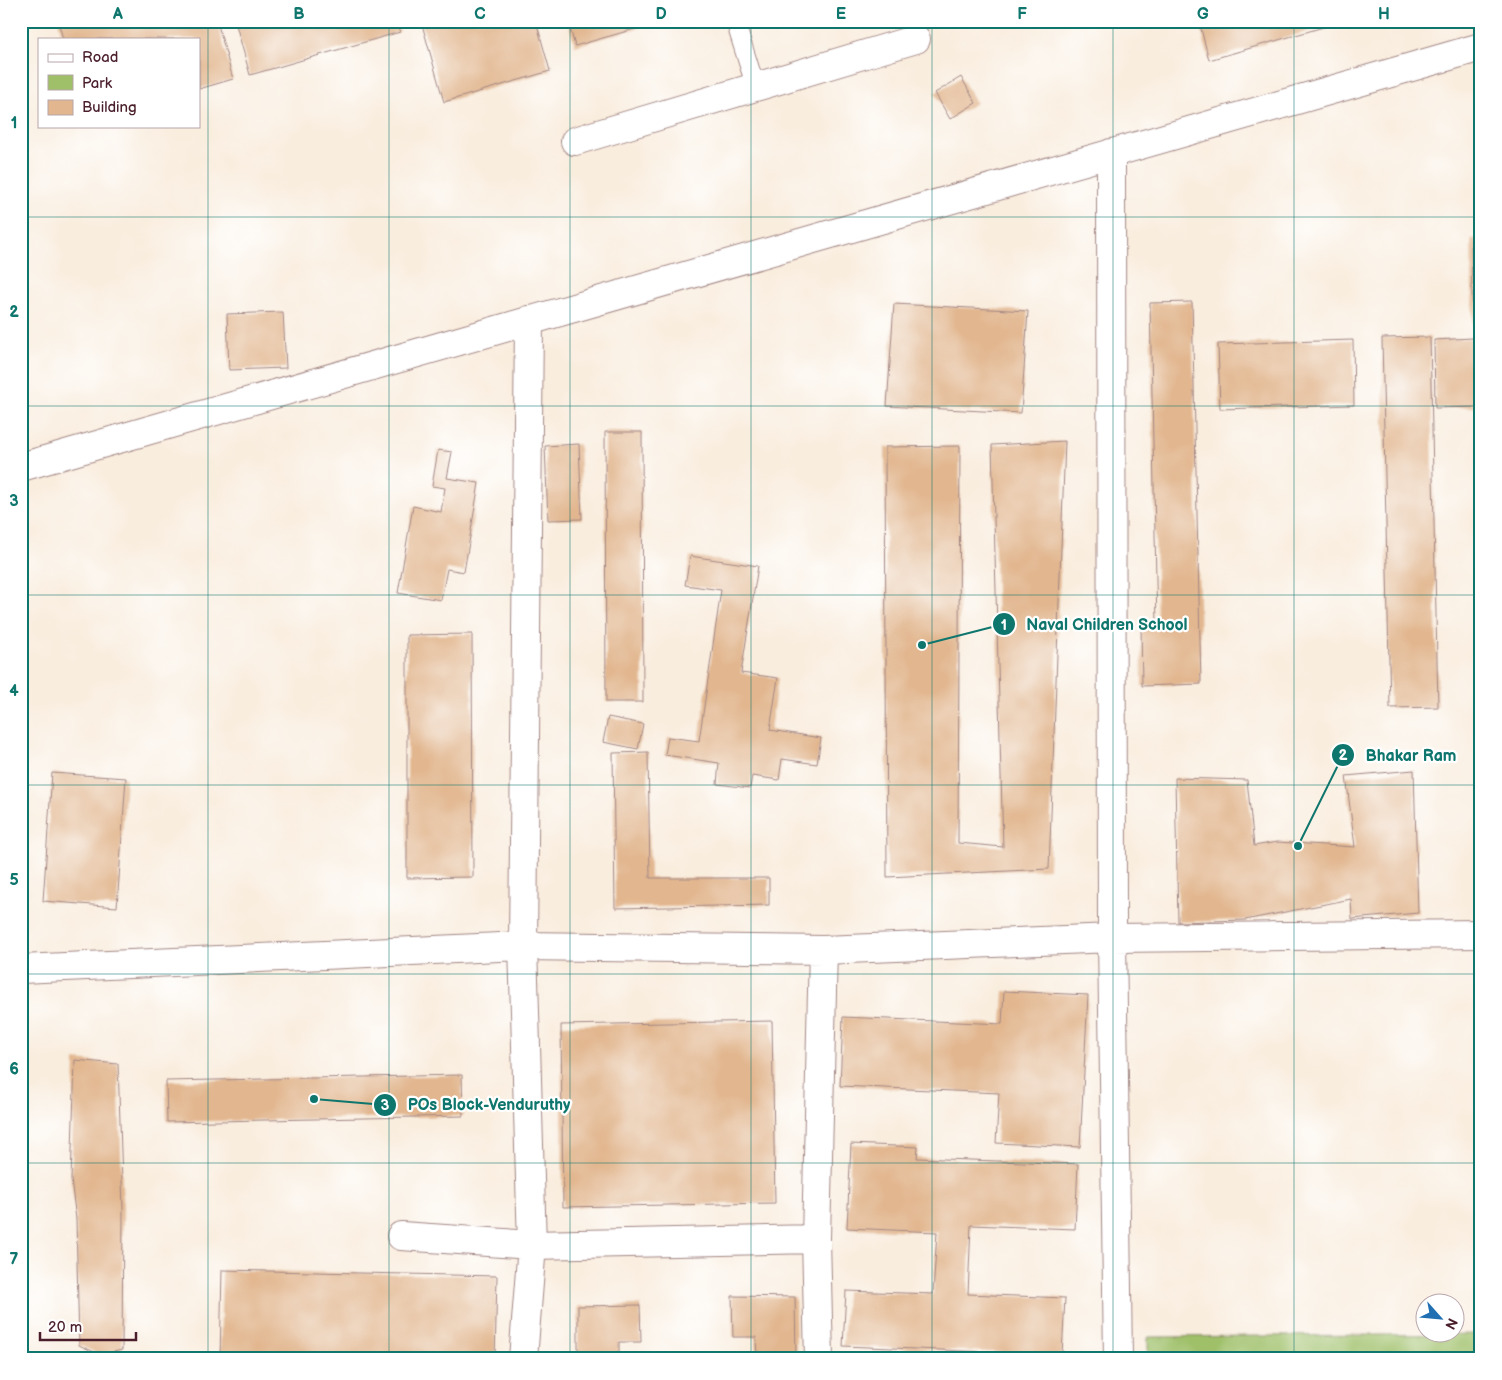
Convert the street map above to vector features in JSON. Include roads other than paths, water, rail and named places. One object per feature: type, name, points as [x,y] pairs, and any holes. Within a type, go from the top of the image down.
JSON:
[{"type":"street","points":[[575,141],[916,39]]},
{"type":"street","points":[[21,467],[1481,47]]},
{"type":"street","points":[[1110,153],[1112,938],[1118,1359]]},
{"type":"street","points":[[523,1359],[532,1244],[523,946],[529,320]]},
{"type":"street","points":[[21,969],[523,946],[823,950],[1112,938],[1481,934]]},
{"type":"street","points":[[819,1359],[816,1239],[823,950]]},
{"type":"street","points":[[401,1236],[532,1244],[816,1239]]},
{"type":"lane","points":[[735,21],[756,88]]},
{"type":"place","name":"Naval Children School","points":[[922,645]]},
{"type":"place","name":"Bhakar Ram","points":[[1298,846]]},
{"type":"place","name":"POs Block-Venduruthy","points":[[314,1099]]}]
